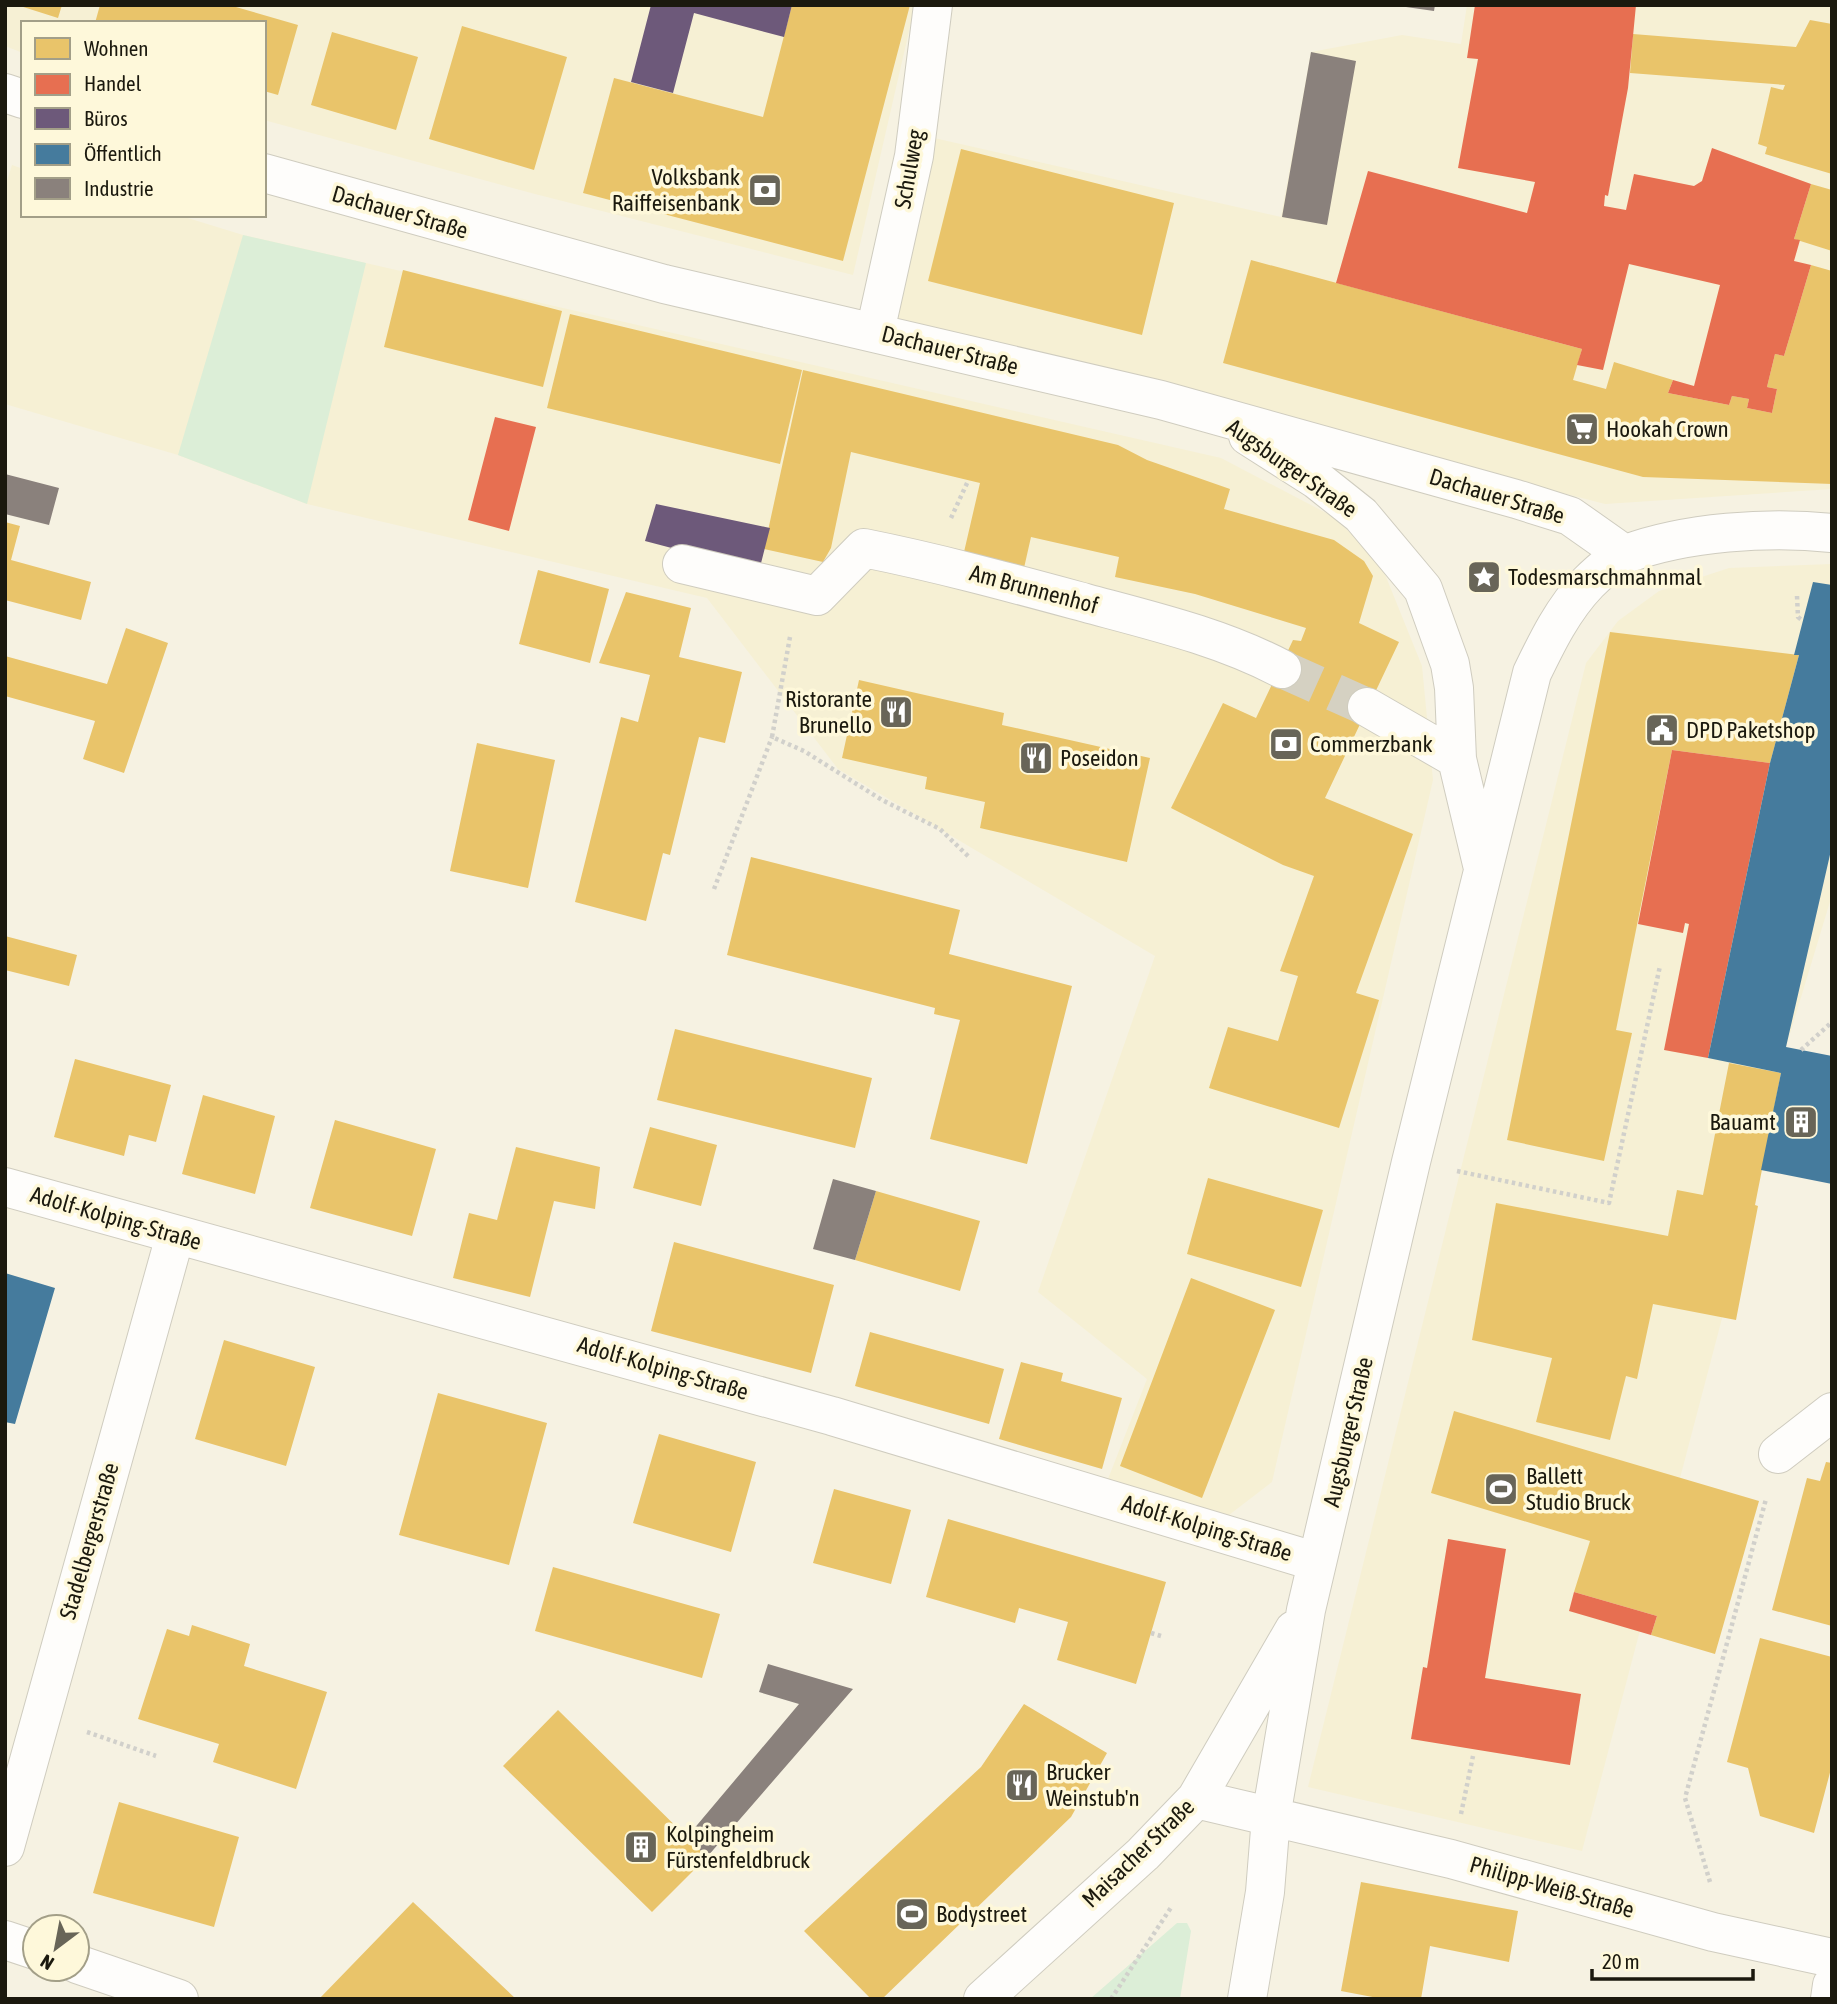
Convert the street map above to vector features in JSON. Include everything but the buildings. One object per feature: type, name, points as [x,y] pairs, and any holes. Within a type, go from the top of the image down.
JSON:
[{"type":"street","name":"Schulweg","points":[[875,332],[914,156],[933,5]]},
{"type":"street","name":"Dachauer Straße","points":[[266,174],[664,284],[875,332],[1214,415],[1570,516],[1624,554]]},
{"type":"street","name":"Augsburger Straße","points":[[1214,415],[1317,480],[1361,515],[1423,589],[1452,676],[1457,759],[1484,872]]},
{"type":"street","points":[[1624,554],[1716,533],[1803,530],[1832,533]]},
{"type":"street","name":"Am Brunnenhof","points":[[682,564],[817,596],[864,548],[934,562],[1164,624],[1246,650],[1282,669]]},
{"type":"street","name":"Augsburger Straße","points":[[1247,1999],[1265,1892],[1272,1816],[1306,1611],[1411,1162],[1532,673],[1556,624],[1588,583],[1624,554]]},
{"type":"street","points":[[1367,707],[1457,759]]},
{"type":"street","name":"Adolf-Kolping-Straße","points":[[5,1186],[175,1236],[793,1405],[1317,1562]]},
{"type":"street","name":"Stadelbergerstraße","points":[[5,1847],[175,1236]]},
{"type":"street","points":[[1778,1454],[1832,1412]]},
{"type":"street","name":"Maisacher Straße","points":[[983,1999],[1143,1854],[1196,1799],[1306,1611]]},
{"type":"street","name":"Philipp-Weiß-Straße","points":[[1196,1799],[1451,1859],[1726,1935],[1832,1958]]},
{"type":"street","points":[[91,1969],[179,1999]]},
{"type":"street","points":[[1830,1999],[1832,1985]]},
{"type":"path","points":[[714,889],[772,737],[798,592]]},
{"type":"path","points":[[1797,596],[1798,617],[1803,621]]},
{"type":"path","points":[[772,737],[804,751],[883,800],[940,829],[970,859]]},
{"type":"path","points":[[1411,1162],[1609,1203],[1660,966]]},
{"type":"path","points":[[1801,1050],[1832,1022]]},
{"type":"path","points":[[1726,1935],[1685,1798],[1778,1454]]},
{"type":"path","points":[[1151,1633],[1161,1636]]},
{"type":"path","points":[[40,1716],[156,1756]]},
{"type":"path","points":[[1451,1859],[1473,1756]]},
{"type":"path","points":[[1111,1999],[1172,1906]]},
{"type":"shaded area","points":[[5,5],[915,5],[853,275],[535,194],[266,121],[266,21],[21,21],[21,52],[5,46]]},
{"type":"shaded area","points":[[1467,5],[1832,5],[1832,489],[1605,504],[895,320],[934,138],[1281,217],[1311,52],[1402,35],[1461,44]]},
{"type":"shaded area","points":[[12,165],[21,168],[21,217],[184,217],[243,235],[1221,458],[1330,515],[1378,557],[1422,666],[1433,780],[1272,1482],[1229,1515],[1108,1479],[1147,1379],[1038,1292],[1155,956],[838,769],[707,598],[307,504],[178,455],[5,404],[5,187]]},
{"type":"shaded area","points":[[1832,564],[1832,895],[1786,1047],[1761,1170],[1582,1851],[1308,1787],[1586,663],[1618,621],[1659,591],[1729,568]]},
{"type":"green space","points":[[243,235],[366,263],[307,504],[178,455]]},
{"type":"green space","points":[[1177,1923],[1187,1923],[1191,1931],[1180,1999],[1090,1999]]},
{"type":"tunnel","points":[[1282,669],[1367,707]]},
{"type":"place","name":"Volksbank Raiffeisenbank","points":[[765,190]]},
{"type":"place","name":"Hookah Crown","points":[[1582,429]]},
{"type":"place","name":"Todesmarschmahnmal","points":[[1484,577]]},
{"type":"place","name":"Ristorante Brunello","points":[[896,712]]},
{"type":"place","name":"DPD Paketshop","points":[[1662,730]]},
{"type":"place","name":"Commerzbank","points":[[1286,744]]},
{"type":"place","name":"Poseidon","points":[[1036,758]]},
{"type":"place","name":"Bauamt","points":[[1801,1122]]},
{"type":"place","name":"Ballett Studio Bruck","points":[[1501,1489]]},
{"type":"place","name":"Brucker Weinstub'n","points":[[1022,1785]]},
{"type":"place","name":"Kolpingheim Fürstenfeldbruck","points":[[641,1847]]},
{"type":"place","name":"Bodystreet","points":[[912,1914]]}]
